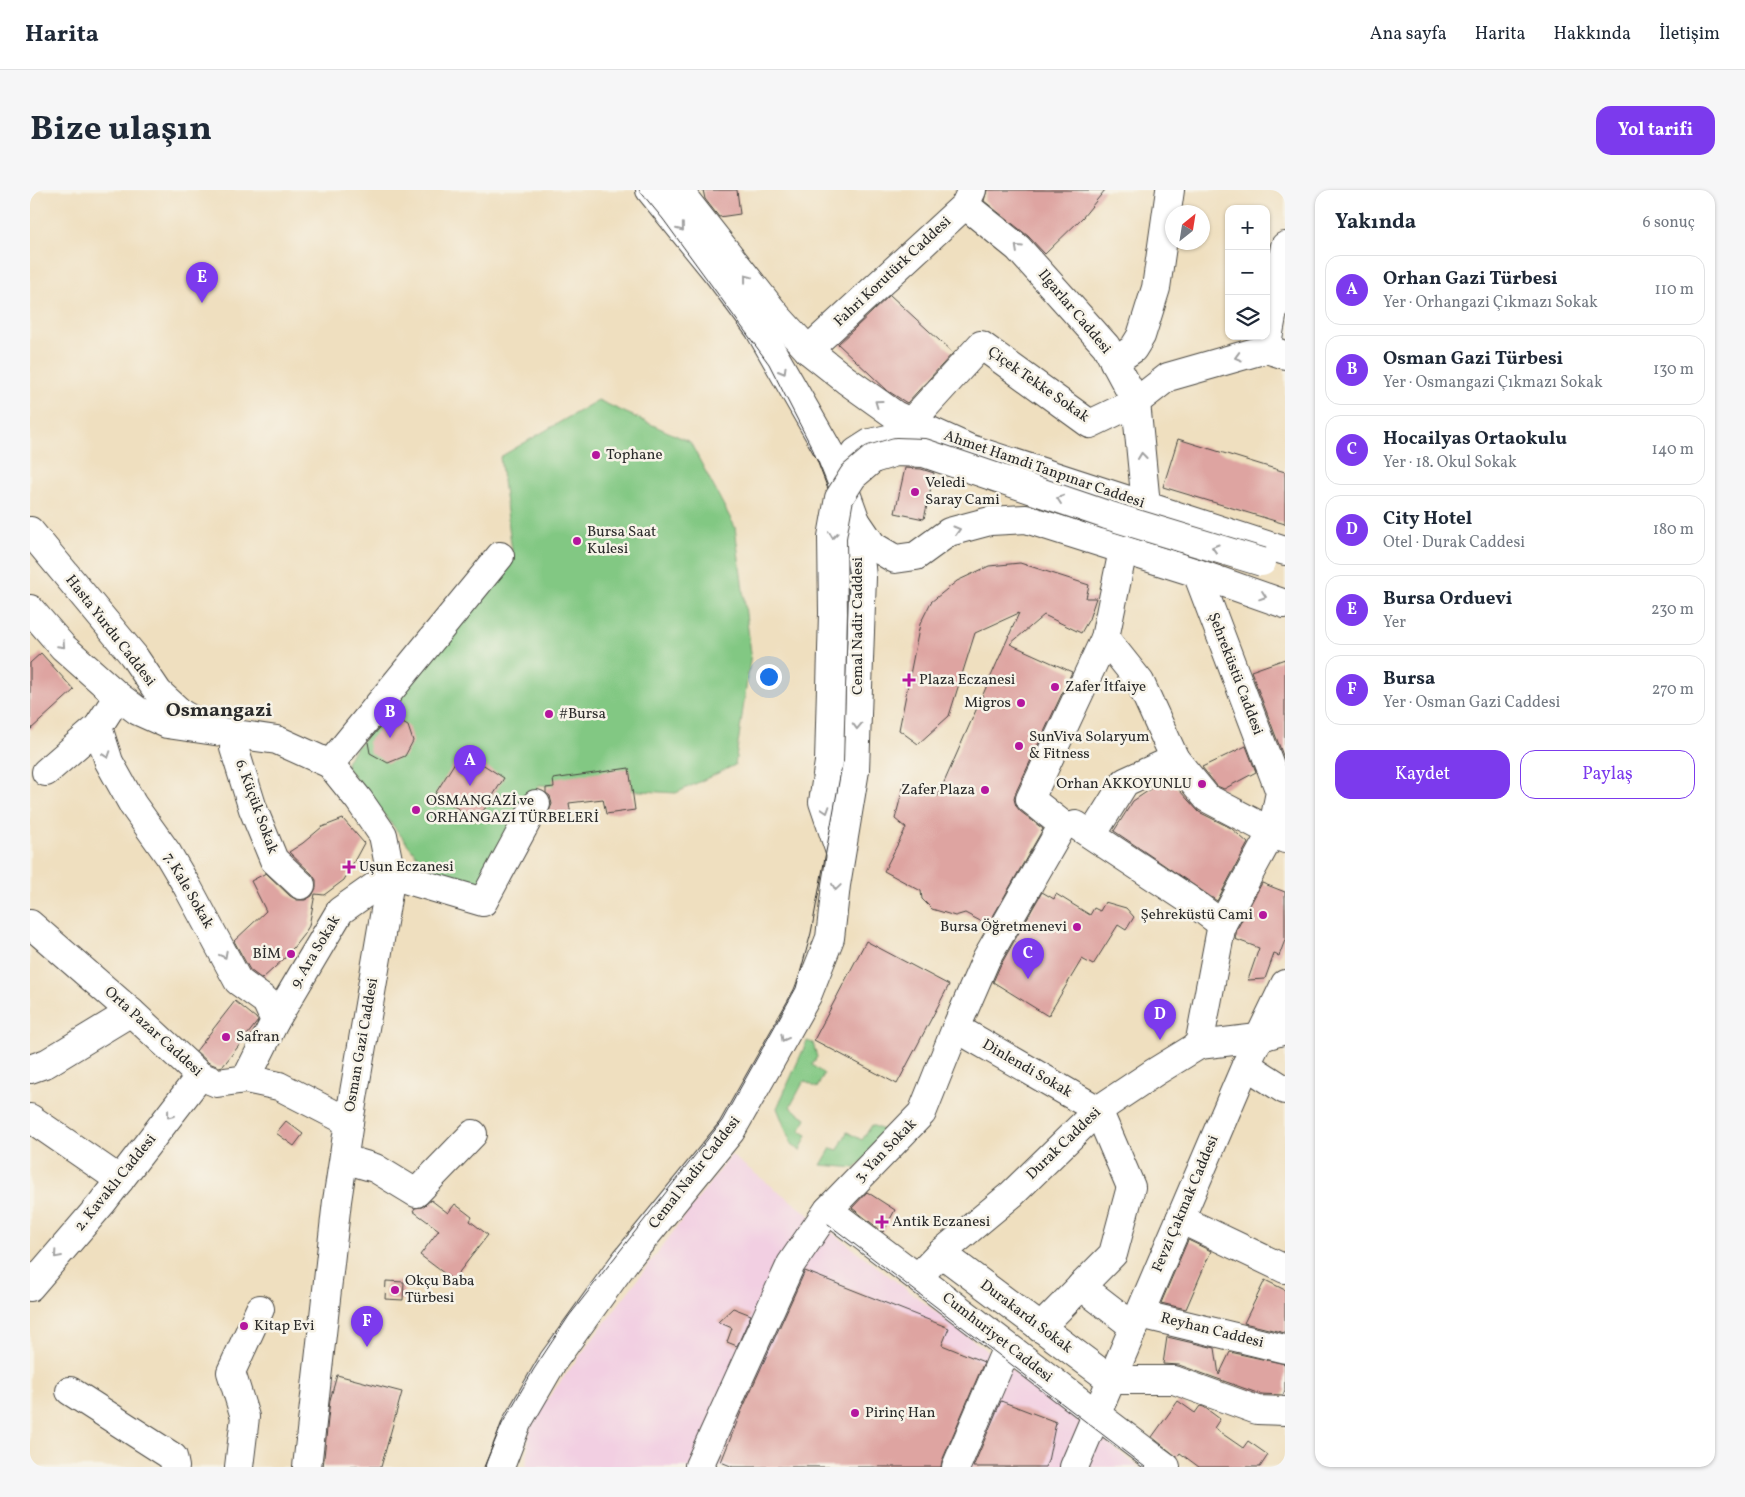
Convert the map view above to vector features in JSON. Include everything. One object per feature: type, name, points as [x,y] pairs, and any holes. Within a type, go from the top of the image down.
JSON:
[{"type":"street","points":[[650,190],[719,275],[768,322]]},
{"type":"street","points":[[678,190],[768,322]]},
{"type":"street","points":[[1114,362],[1133,349],[1141,336],[1158,279],[1170,190]]},
{"type":"street","name":"Ilgarlar Caddesi","points":[[968,198],[1018,248],[1106,346],[1136,402],[1146,505]]},
{"type":"street","name":"Fahri Korutürk Caddesi","points":[[808,350],[968,198]]},
{"type":"street","points":[[1136,402],[1168,377],[1276,352],[1285,246]]},
{"type":"street","name":"Ahmet Hamdi Tanpınar Caddesi","points":[[768,322],[895,415],[910,423],[968,448],[1146,505],[1277,560]]},
{"type":"street","name":"Cemal Nadir Caddesi","points":[[500,1467],[517,1422],[552,1361],[626,1260],[732,1131],[807,996],[830,938],[855,770],[862,577],[856,521],[842,482],[768,322]]},
{"type":"street","name":"Çiçek Tekke Sokak","points":[[910,423],[981,345],[1090,424],[1136,402]]},
{"type":"street","points":[[842,482],[848,465],[856,452],[870,443],[886,438],[905,435],[968,448]]},
{"type":"street","name":"Cemal Nadir Caddesi","points":[[841,856],[823,802],[829,762],[834,613],[832,537],[840,498],[853,476],[873,459],[896,452],[924,453],[1107,515],[1277,560]]},
{"type":"street","points":[[856,521],[873,546],[896,558],[916,556],[949,532],[990,521],[1026,519],[1197,573],[1285,604]]},
{"type":"street","name":"Hasta Yurdu Caddesi","points":[[30,531],[133,655],[158,692],[182,714],[211,730]]},
{"type":"street","points":[[1123,550],[1105,638],[1030,799],[1063,825],[1076,825],[1222,924]]},
{"type":"street","points":[[330,764],[500,556]]},
{"type":"street","name":"Şehreküstü Caddesi","points":[[1197,573],[1280,792],[1278,836],[1222,924],[1199,1045]]},
{"type":"street","name":"Hasta Yurdu Caddesi","points":[[34,621],[118,696],[138,711],[167,724],[211,730]]},
{"type":"street","points":[[1105,638],[1140,682],[1175,759],[1207,798],[1278,836]]},
{"type":"street","points":[[46,772],[98,727],[118,696]]},
{"type":"street","name":"7. Kale Sokak","points":[[98,727],[109,762],[188,888],[238,981],[266,1001],[275,1021]]},
{"type":"street","name":"Osman Gazi Caddesi","points":[[211,730],[277,740],[330,764],[359,800],[382,836],[391,875],[349,1122],[307,1467]]},
{"type":"street","name":"6. Küçük Sokak","points":[[234,748],[253,809],[274,860],[302,885]]},
{"type":"street","points":[[1092,835],[1125,782],[1175,759]]},
{"type":"street","points":[[391,875],[483,902],[536,804]]},
{"type":"street","name":"3. Yan Sokak","points":[[701,1466],[791,1264],[828,1210],[922,1114],[986,959],[1063,825]]},
{"type":"street","name":"9. Ara Sokak","points":[[275,1021],[340,911],[391,875]]},
{"type":"street","name":"Orta Pazar Caddesi","points":[[30,924],[132,1012],[200,1076],[217,1083],[246,1079],[279,1086],[349,1122]]},
{"type":"street","name":"Fevzi Çakmak Caddesi","points":[[1074,1467],[1246,1065],[1285,984]]},
{"type":"street","points":[[30,1069],[47,1063],[132,1012]]},
{"type":"street","points":[[246,1079],[275,1021]]},
{"type":"street","name":"Dinlendi Sokak","points":[[956,1028],[1098,1110]]},
{"type":"street","name":"Durak Caddesi","points":[[918,1277],[940,1253],[1012,1194],[1098,1110],[1199,1045],[1258,1038],[1285,1030]]},
{"type":"street","points":[[1246,1065],[1285,1090]]},
{"type":"street","name":"2. Kavaklı Caddesi","points":[[30,1287],[120,1180],[200,1076]]},
{"type":"street","points":[[1040,1328],[1113,1254],[1131,1187],[1098,1110]]},
{"type":"street","points":[[33,1127],[120,1180]]},
{"type":"street","points":[[344,1159],[375,1168],[416,1193],[472,1134]]},
{"type":"street","name":"Cumhuriyet Caddesi","points":[[828,1210],[1007,1347],[1094,1420],[1166,1467]]},
{"type":"street","points":[[1180,1219],[1285,1269]]},
{"type":"street","name":"Durakardı Sokak","points":[[940,1253],[1111,1380]]},
{"type":"street","points":[[1081,1286],[1137,1320]]},
{"type":"street","points":[[239,1467],[245,1417],[231,1372],[260,1309]]},
{"type":"street","name":"Reyhan Caddesi","points":[[1137,1320],[1285,1349]]},
{"type":"street","points":[[956,1467],[1007,1347]]},
{"type":"street","points":[[1111,1380],[1174,1380],[1257,1410],[1285,1411]]},
{"type":"street","points":[[70,1391],[173,1457],[175,1467]]},
{"type":"shaded area","points":[[731,1155],[1139,1467],[526,1467],[530,1422]]},
{"type":"green space","points":[[598,400],[690,442],[735,527],[751,653],[735,765],[676,793],[539,785],[483,894],[429,871],[347,768],[346,761],[512,551],[500,457]]},
{"type":"green space","points":[[807,1041],[813,1043],[817,1057],[812,1065],[824,1074],[817,1088],[804,1081],[790,1107],[806,1118],[800,1131],[807,1135],[800,1151],[791,1143],[777,1108]]},
{"type":"green space","points":[[872,1125],[889,1133],[856,1168],[821,1165],[831,1148],[838,1150],[847,1132],[862,1140]]},
{"type":"building","points":[[703,190],[737,190],[740,214],[719,217],[705,199]]},
{"type":"building","points":[[987,190],[1105,190],[1083,217],[1045,254],[1028,236],[984,201]]},
{"type":"building","points":[[890,295],[953,353],[907,403],[888,391],[838,344]]},
{"type":"building","points":[[1178,439],[1285,472],[1285,524],[1163,487]]},
{"type":"building","name":"Veledi Saray Cami","points":[[905,468],[921,469],[934,473],[924,519],[895,513]]},
{"type":"building","name":"Zafer Plaza","points":[[1020,563],[1089,585],[1086,598],[1096,598],[1089,619],[1081,633],[1044,615],[1010,644],[1072,672],[1014,799],[1020,811],[1043,829],[988,925],[965,913],[955,916],[932,909],[922,899],[921,891],[884,871],[906,828],[895,819],[904,784],[938,796],[1019,613],[975,633],[949,716],[918,744],[899,730],[920,624],[931,602],[957,581],[989,566]]},
{"type":"building","points":[[41,653],[74,690],[30,730],[30,663]]},
{"type":"building","points":[[1285,659],[1285,757],[1284,758],[1251,671]]},
{"type":"building","points":[[392,717],[408,726],[413,741],[405,756],[388,763],[370,753],[368,742],[388,718]]},
{"type":"building","points":[[1246,746],[1256,772],[1224,789],[1217,786],[1202,767]]},
{"type":"building","points":[[462,751],[504,778],[477,821],[435,794]]},
{"type":"building","points":[[629,768],[635,810],[606,814],[603,799],[569,803],[571,816],[546,819],[552,804],[550,796],[546,793],[546,788],[554,787],[553,779]]},
{"type":"building","points":[[1169,779],[1199,812],[1231,828],[1248,843],[1217,901],[1114,831],[1133,801]]},
{"type":"building","points":[[343,819],[364,843],[344,880],[324,895],[315,894],[309,926],[286,957],[262,979],[250,970],[234,941],[266,911],[251,881],[266,873],[290,896],[297,900],[305,900],[312,896],[316,888],[316,880],[289,852],[322,827]]},
{"type":"building","name":"Şehreküstü Cami","points":[[1262,883],[1285,892],[1285,940],[1279,956],[1274,954],[1265,979],[1248,980],[1259,948],[1235,939],[1237,929]]},
{"type":"building","points":[[1042,892],[1054,899],[1056,894],[1090,915],[1094,908],[1100,911],[1105,902],[1126,908],[1134,917],[1126,930],[1118,925],[1093,965],[1082,959],[1048,1016],[993,982],[1000,966]]},
{"type":"building","points":[[866,941],[949,985],[897,1084],[814,1040]]},
{"type":"building","name":"Safran","points":[[235,1001],[258,1021],[223,1066],[219,1067],[209,1063],[196,1051]]},
{"type":"building","points":[[286,1121],[303,1134],[294,1146],[276,1133]]},
{"type":"building","points":[[867,1192],[895,1210],[883,1232],[852,1208]]},
{"type":"building","points":[[431,1200],[448,1213],[455,1204],[472,1217],[470,1221],[488,1235],[453,1280],[420,1255],[439,1230],[413,1211],[415,1208],[422,1207]]},
{"type":"building","points":[[1188,1240],[1211,1251],[1186,1309],[1161,1303]]},
{"type":"building","name":"Pirinç Han","points":[[805,1271],[949,1328],[942,1345],[984,1362],[941,1467],[733,1467],[721,1462],[741,1412]]},
{"type":"building","points":[[1265,1280],[1285,1290],[1285,1333],[1244,1323]]},
{"type":"building","name":"Okçu Baba Türbesi","points":[[386,1281],[404,1282],[403,1300],[385,1299]]},
{"type":"building","points":[[733,1308],[751,1315],[737,1346],[727,1342],[732,1328],[718,1322]]},
{"type":"building","points":[[1167,1337],[1215,1348],[1219,1375],[1230,1352],[1285,1364],[1285,1390],[1283,1395],[1260,1394],[1179,1365],[1163,1364]]},
{"type":"building","points":[[337,1375],[402,1392],[381,1467],[323,1467],[330,1400]]},
{"type":"building","points":[[1001,1401],[1056,1422],[1045,1467],[973,1467]]},
{"type":"building","points":[[1178,1401],[1195,1413],[1200,1406],[1204,1407],[1220,1419],[1214,1428],[1243,1448],[1248,1441],[1268,1455],[1260,1467],[1199,1467],[1180,1453],[1177,1457],[1152,1437]]},
{"type":"tram line","points":[[484,1467],[502,1424],[534,1369],[569,1316],[722,1121],[796,988],[811,933],[843,760],[849,575],[831,497],[813,450],[769,364],[663,219],[639,190]]},
{"type":"tram line","points":[[828,1224],[1145,1467]]},
{"type":"place","name":"Bursa Orduevi","points":[[202,303]]},
{"type":"place","name":"Tophane","points":[[596,455]]},
{"type":"place","name":"Veledi Saray Cami","points":[[915,492]]},
{"type":"place","name":"Bursa Saat Kulesi","points":[[577,541]]},
{"type":"place","name":"Plaza Eczanesi","points":[[909,680]]},
{"type":"place","name":"Zafer İtfaiye","points":[[1055,687]]},
{"type":"place","name":"Migros","points":[[1021,703]]},
{"type":"place","name":"#Bursa","points":[[549,714]]},
{"type":"place","name":"Osman Gazi Türbesi","points":[[390,738]]},
{"type":"place","name":"SunViva Solaryum & Fitness","points":[[1019,746]]},
{"type":"place","name":"Orhan AKKOYUNLU","points":[[1202,784]]},
{"type":"place","name":"Orhan Gazi Türbesi","points":[[470,786]]},
{"type":"place","name":"Zafer Plaza","points":[[985,790]]},
{"type":"place","name":"OSMANGAZİ ve ORHANGAZI TÜRBELERİ","points":[[416,810]]},
{"type":"place","name":"Uşun Eczanesi","points":[[349,867]]},
{"type":"place","name":"Şehreküstü Cami","points":[[1263,915]]},
{"type":"place","name":"Bursa Öğretmenevi","points":[[1077,927]]},
{"type":"place","name":"BİM","points":[[291,954]]},
{"type":"place","name":"Hocailyas Ortaokulu","points":[[1028,979]]},
{"type":"place","name":"Safran","points":[[226,1037]]},
{"type":"place","name":"City Hotel","points":[[1160,1040]]},
{"type":"place","name":"Antik Eczanesi","points":[[882,1222]]},
{"type":"place","name":"Okçu Baba Türbesi","points":[[395,1290]]},
{"type":"place","name":"Kitap Evi","points":[[244,1326]]},
{"type":"place","name":"Bursa","points":[[367,1347]]},
{"type":"place","name":"Pirinç Han","points":[[855,1413]]},
{"type":"district","name":"Osmangazi","points":[[219,711]]}]
